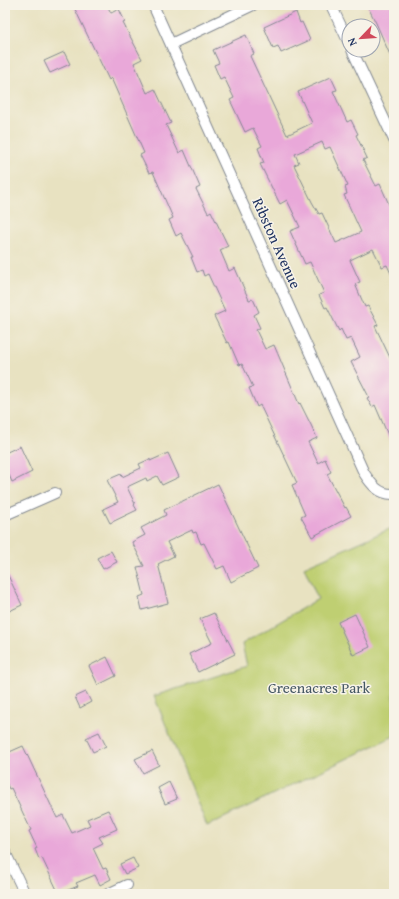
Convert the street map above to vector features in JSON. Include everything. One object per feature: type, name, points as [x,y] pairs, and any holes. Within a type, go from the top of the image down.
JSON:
[{"type":"street","name":"Ribston Avenue","points":[[153,5],[364,473],[370,483],[378,491],[388,495],[394,494]]},
{"type":"street","points":[[171,44],[252,5]]},
{"type":"street","points":[[331,5],[341,27]]},
{"type":"street","points":[[356,58],[394,140]]},
{"type":"street","points":[[5,515],[55,493]]},
{"type":"street","points":[[5,852],[24,894]]},
{"type":"street","points":[[108,894],[127,885]]},
{"type":"green space","name":"Greenacres Park","points":[[394,527],[394,736],[207,826],[154,696],[247,666],[242,644],[318,599],[304,567]]},
{"type":"building","points":[[73,5],[107,5],[111,13],[119,9],[125,22],[123,23],[142,59],[134,63],[147,93],[155,89],[171,123],[166,125],[179,153],[184,150],[200,187],[196,189],[208,213],[211,211],[228,246],[220,250],[229,271],[235,268],[249,300],[253,299],[259,312],[254,315],[260,328],[256,330],[265,349],[274,345],[299,404],[300,403],[317,438],[308,442],[318,463],[325,459],[331,472],[327,474],[345,508],[346,507],[351,516],[312,537],[301,517],[305,515],[292,485],[297,483],[260,405],[257,407],[249,388],[253,387],[242,364],[239,365],[229,342],[227,343],[214,316],[225,311],[208,274],[204,276],[202,270],[197,272],[191,257],[193,257],[181,233],[176,236],[169,220],[173,218],[153,172],[149,173],[140,155],[144,153],[111,78],[109,80]]},
{"type":"building","points":[[367,5],[394,5],[394,64],[381,34],[381,18],[374,18]]},
{"type":"building","points":[[296,12],[300,23],[302,22],[310,40],[281,53],[278,46],[273,48],[264,27]]},
{"type":"building","points":[[246,35],[254,54],[250,56],[287,135],[312,123],[298,92],[331,77],[337,90],[333,91],[347,122],[351,120],[358,134],[356,135],[367,158],[363,160],[376,186],[380,184],[391,209],[394,208],[394,280],[387,265],[382,267],[373,249],[350,260],[360,282],[355,284],[365,307],[368,306],[378,325],[375,326],[394,366],[394,449],[375,405],[372,407],[367,398],[369,397],[351,362],[360,357],[351,338],[346,340],[341,329],[339,331],[327,307],[325,308],[319,295],[324,293],[310,262],[305,264],[290,231],[300,227],[287,200],[280,204],[260,164],[264,163],[258,148],[262,146],[253,128],[245,132],[230,100],[234,98],[224,77],[220,79],[214,65],[219,63],[213,50]],"holes":[[[322,142],[325,149],[330,147],[348,186],[345,187],[347,194],[344,195],[361,232],[336,243],[322,213],[319,214],[294,165],[299,163],[295,154]]]},
{"type":"building","points":[[64,52],[70,64],[50,73],[44,61]]},
{"type":"building","points":[[20,446],[32,472],[12,482],[9,475],[5,477],[5,453]]},
{"type":"building","points":[[168,453],[179,477],[162,485],[157,476],[147,481],[146,478],[127,487],[137,510],[110,523],[103,509],[118,502],[107,480],[121,474],[122,477],[141,468],[139,464]]},
{"type":"building","points":[[218,484],[258,568],[231,582],[224,566],[217,569],[204,543],[201,544],[196,532],[193,533],[192,530],[167,542],[174,556],[158,564],[168,603],[142,610],[139,597],[144,595],[137,567],[144,566],[132,542],[145,535],[141,528],[166,515],[164,510]]},
{"type":"building","points":[[111,551],[117,562],[103,569],[97,558]]},
{"type":"building","points":[[5,569],[22,605],[5,613]]},
{"type":"building","points":[[214,613],[235,654],[198,672],[189,654],[212,643],[200,619]]},
{"type":"building","points":[[355,614],[370,647],[353,655],[338,622]]},
{"type":"building","points":[[107,657],[116,676],[98,685],[89,666]]},
{"type":"building","points":[[86,692],[91,702],[80,708],[75,697]]},
{"type":"building","points":[[99,732],[106,746],[93,752],[86,738]]},
{"type":"building","points":[[23,746],[57,818],[63,815],[72,833],[90,825],[87,819],[108,810],[117,829],[99,837],[103,843],[93,848],[103,869],[106,868],[111,879],[100,885],[95,875],[76,883],[78,886],[59,894],[42,858],[39,859],[35,849],[37,848],[29,831],[31,830],[11,788],[9,789],[5,780],[5,754]]},
{"type":"building","points":[[152,751],[159,765],[143,773],[135,759]]},
{"type":"building","points":[[169,782],[177,799],[165,804],[158,788]]},
{"type":"building","points":[[133,858],[138,868],[125,874],[120,864]]}]
